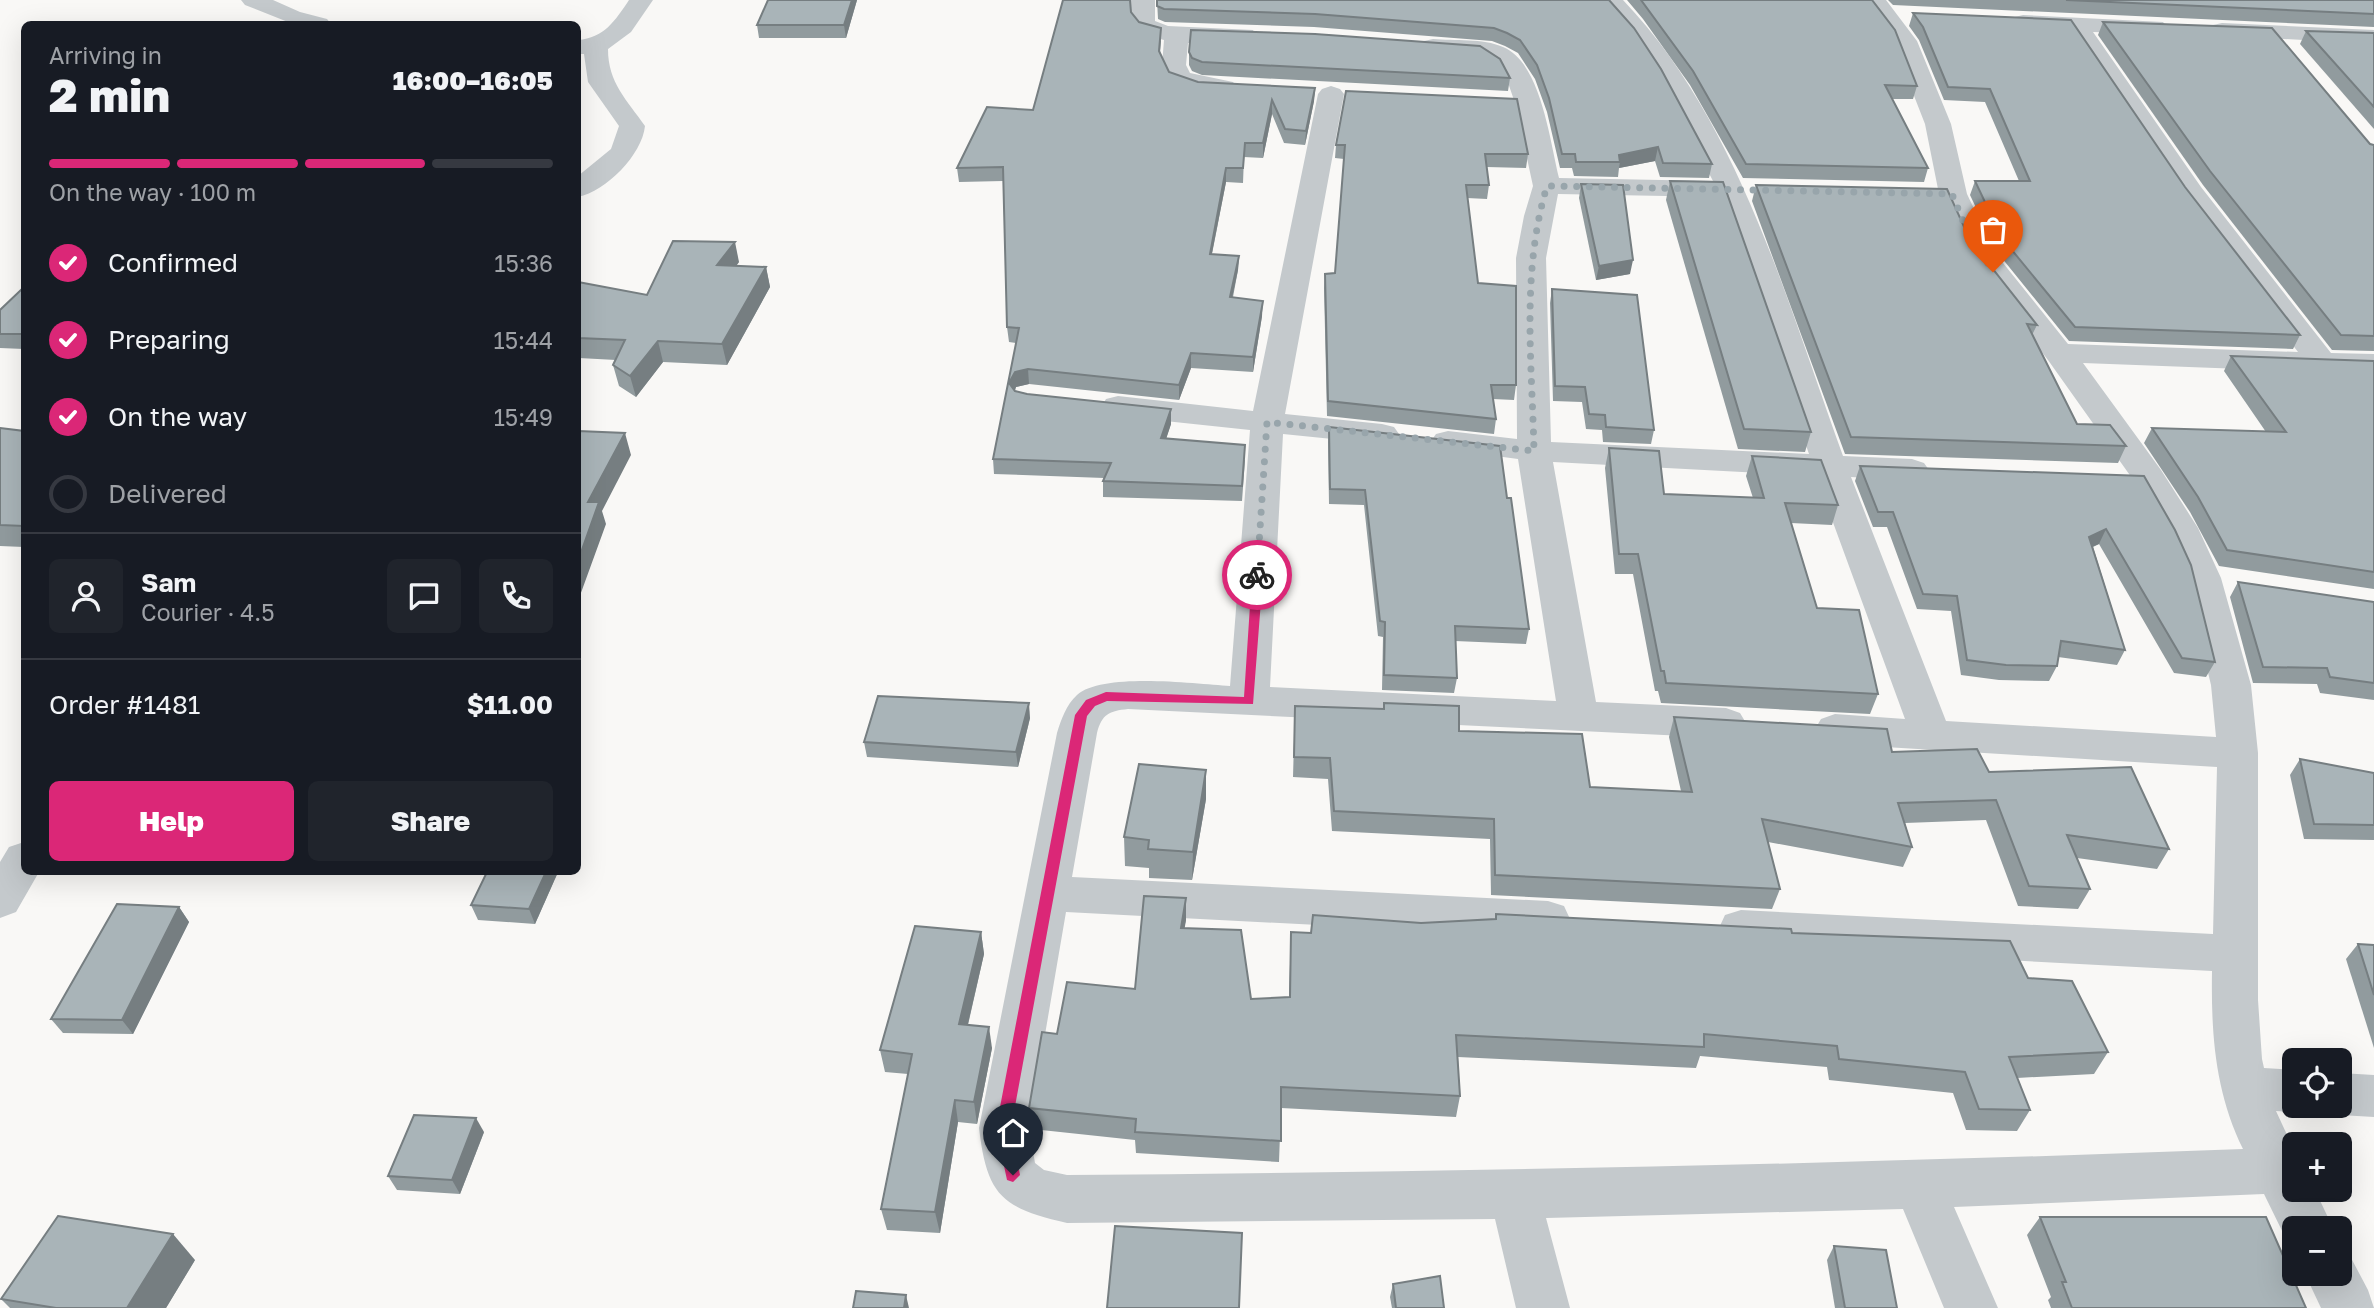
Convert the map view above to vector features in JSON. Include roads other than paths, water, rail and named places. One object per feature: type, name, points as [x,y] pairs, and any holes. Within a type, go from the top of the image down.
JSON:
[{"type":"street","points":[[253,0],[307,21]]},
{"type":"street","points":[[581,187],[624,153],[632,136],[632,126],[599,81],[595,60],[587,48],[622,28],[641,0]]},
{"type":"street","points":[[1143,0],[1143,24],[1152,30],[1177,34],[1269,36]]},
{"type":"street","points":[[1610,0],[1643,36],[1745,190],[1830,467],[1931,734]]},
{"type":"street","points":[[2055,0],[2191,193],[2322,362]]},
{"type":"street","points":[[1880,8],[1912,16]]},
{"type":"street","points":[[1880,8],[1905,41],[1938,124],[1939,194],[1980,255],[2059,354],[2149,478],[2180,528],[2223,581],[2238,752],[2237,1048],[2244,1088],[2256,1125],[2301,1216]]},
{"type":"street","points":[[2219,10],[2234,30]]},
{"type":"street","points":[[2003,21],[2374,37]]},
{"type":"street","points":[[2274,32],[2299,61]]},
{"type":"street","points":[[1177,34],[1174,65],[1179,78],[1198,85],[1251,88]]},
{"type":"street","points":[[1404,44],[1495,52],[1506,58],[1517,72],[1515,102],[1547,186],[1538,215],[1531,258],[1534,451],[1578,716]]},
{"type":"street","points":[[1249,701],[1267,422],[1331,94]]},
{"type":"street","points":[[1547,186],[1745,190]]},
{"type":"street","points":[[2059,354],[2374,364]]},
{"type":"street","points":[[1095,404],[1534,451],[1941,471]]},
{"type":"street","points":[[2107,476],[2149,478]]},
{"type":"street","points":[[2238,752],[1782,726],[1106,696],[1091,703],[1081,715],[1003,1128],[1013,1175],[1033,1192],[1067,1199],[1515,1195],[1919,1185],[2277,1171]]},
{"type":"street","points":[[0,900],[16,860]]},
{"type":"street","points":[[1047,893],[1586,920]]},
{"type":"street","points":[[1697,926],[2236,954]]},
{"type":"street","points":[[2244,1088],[2282,1090]]},
{"type":"street","points":[[2352,1095],[2374,1096]]},
{"type":"street","points":[[1919,1185],[1971,1308]]},
{"type":"street","points":[[1515,1195],[1543,1308]]},
{"type":"street","points":[[2337,1286],[2348,1308]]}]
